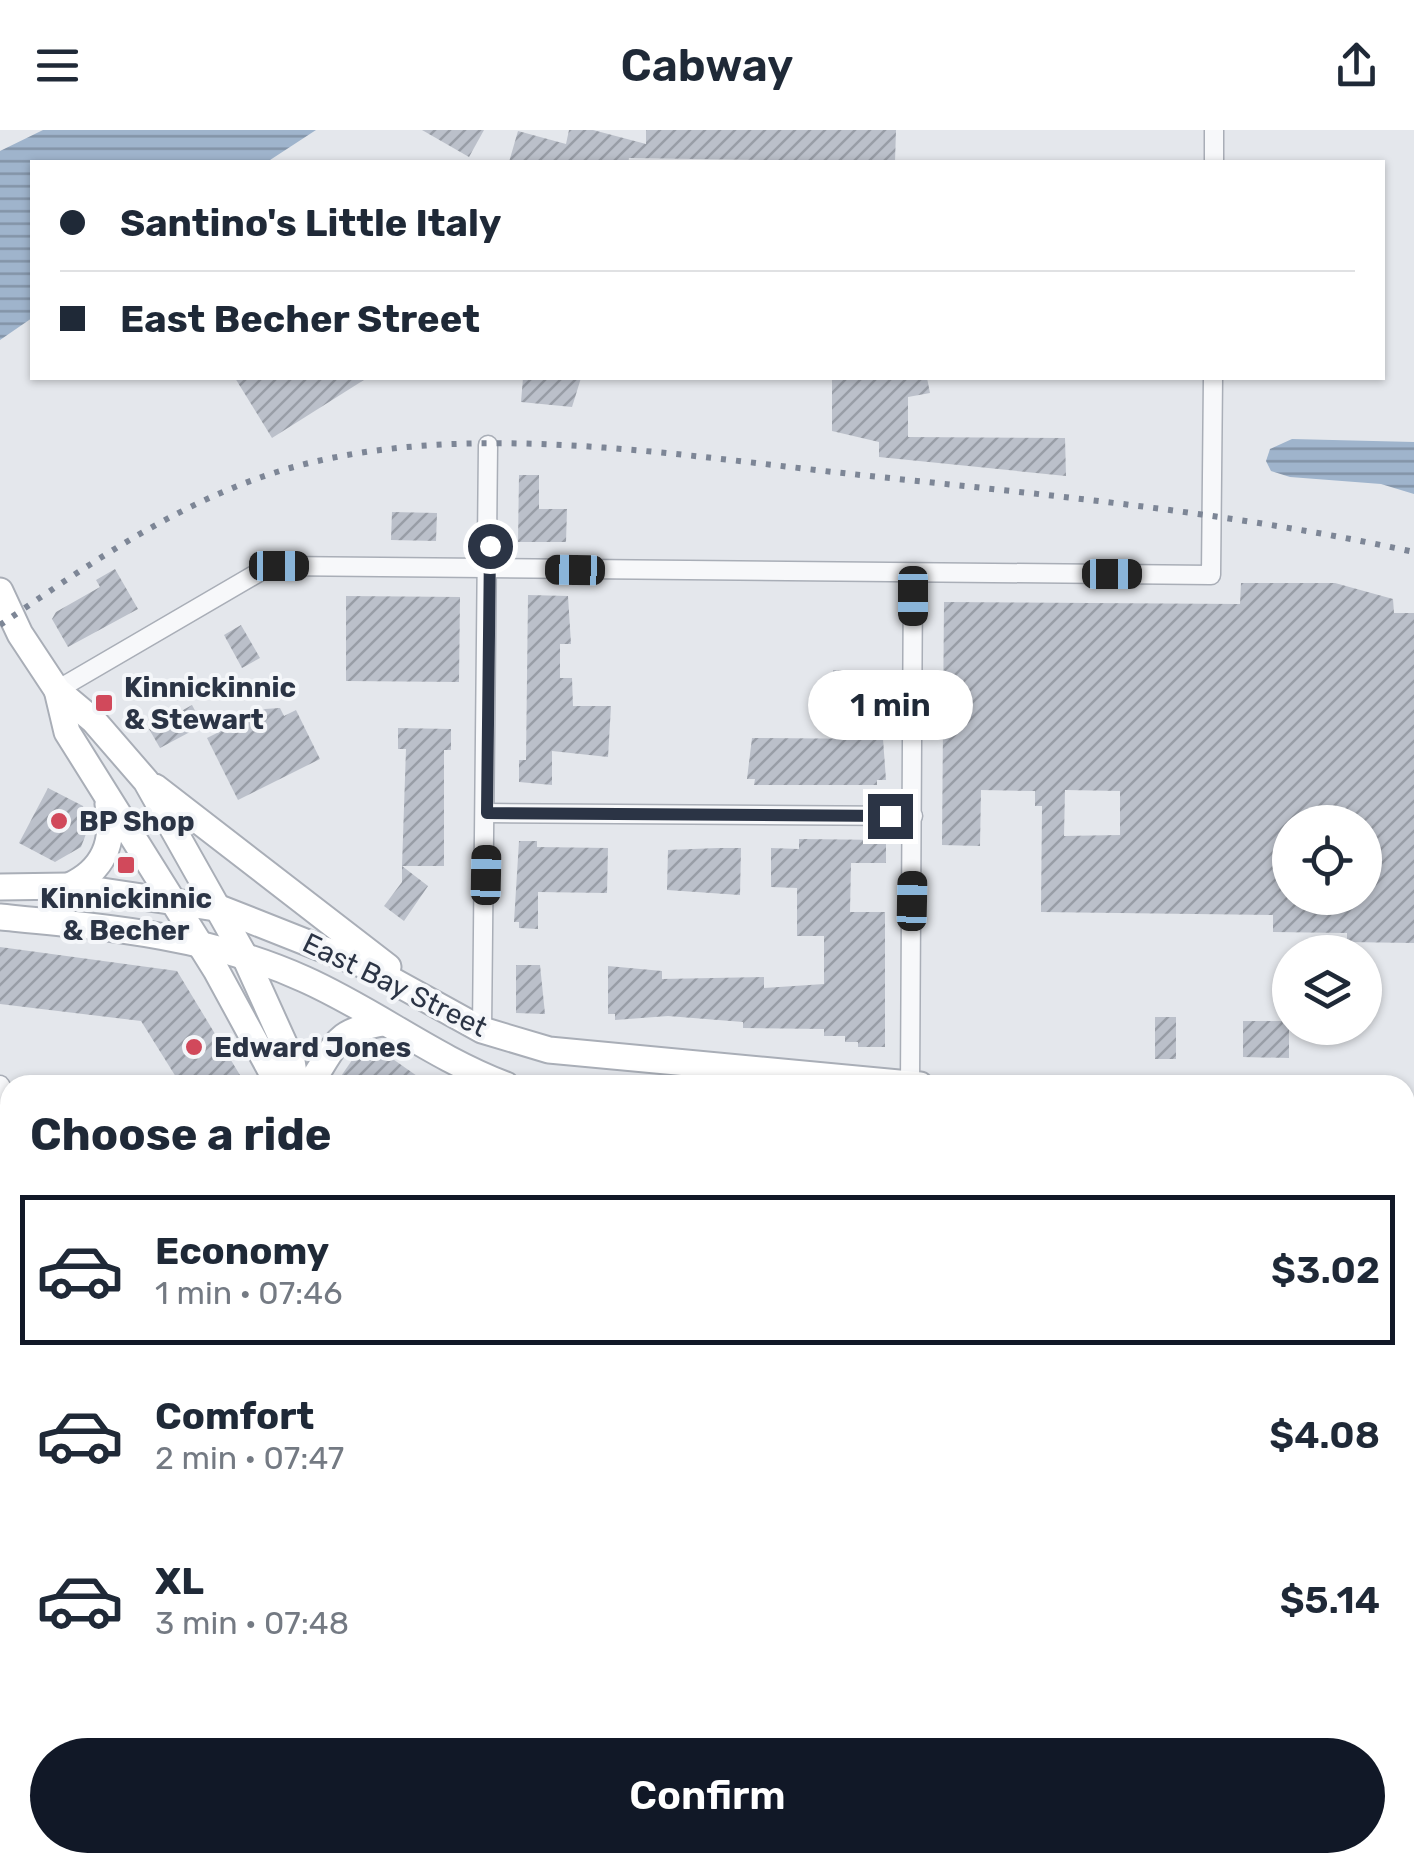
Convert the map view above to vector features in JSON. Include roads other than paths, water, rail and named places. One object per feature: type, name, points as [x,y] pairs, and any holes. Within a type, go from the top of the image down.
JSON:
[{"type":"main road","points":[[0,591],[20,634],[56,690],[94,721],[146,780],[222,910],[292,1061],[294,1075]]},
{"type":"main road","points":[[56,690],[67,732],[275,1075]]},
{"type":"main road","points":[[146,780],[362,943],[410,988]]},
{"type":"main road","points":[[68,886],[90,876],[104,858],[111,836],[106,794]]},
{"type":"main road","name":"East Bay Street","points":[[0,887],[68,886],[222,910],[291,934],[410,988],[482,1030],[549,1050],[814,1075]]},
{"type":"main road","name":"East Bay Street","points":[[0,917],[196,940],[244,954],[309,981],[480,1075]]},
{"type":"main road","points":[[316,1075],[341,1036],[351,1029],[383,1023]]},
{"type":"main road","points":[[482,1030],[487,1064],[497,1075]]},
{"type":"street","points":[[1214,130],[1214,160]]},
{"type":"street","points":[[56,690],[261,571],[279,566],[1211,575],[1213,380]]},
{"type":"street","points":[[482,1030],[490,569],[488,446]]},
{"type":"street","points":[[910,1075],[913,573]]},
{"type":"street","points":[[487,813],[913,816]]},
{"type":"water","points":[[43,130],[316,130],[270,160],[30,160],[30,319],[0,340],[0,151]]},
{"type":"water","points":[[1292,439],[1414,442],[1414,494],[1381,484],[1290,477],[1271,471],[1266,461],[1270,449]]},
{"type":"railway","points":[[0,625],[139,534],[250,481],[358,453],[429,445],[501,443],[648,451],[1139,506],[1277,526],[1414,552]]},
{"type":"place","name":"Kinnickinnic & Stewart","points":[[104,703]]},
{"type":"place","name":"BP Shop","points":[[59,821]]},
{"type":"place","name":"Kinnickinnic & Becher","points":[[126,865]]},
{"type":"place","name":"Edward Jones","points":[[194,1047]]}]
